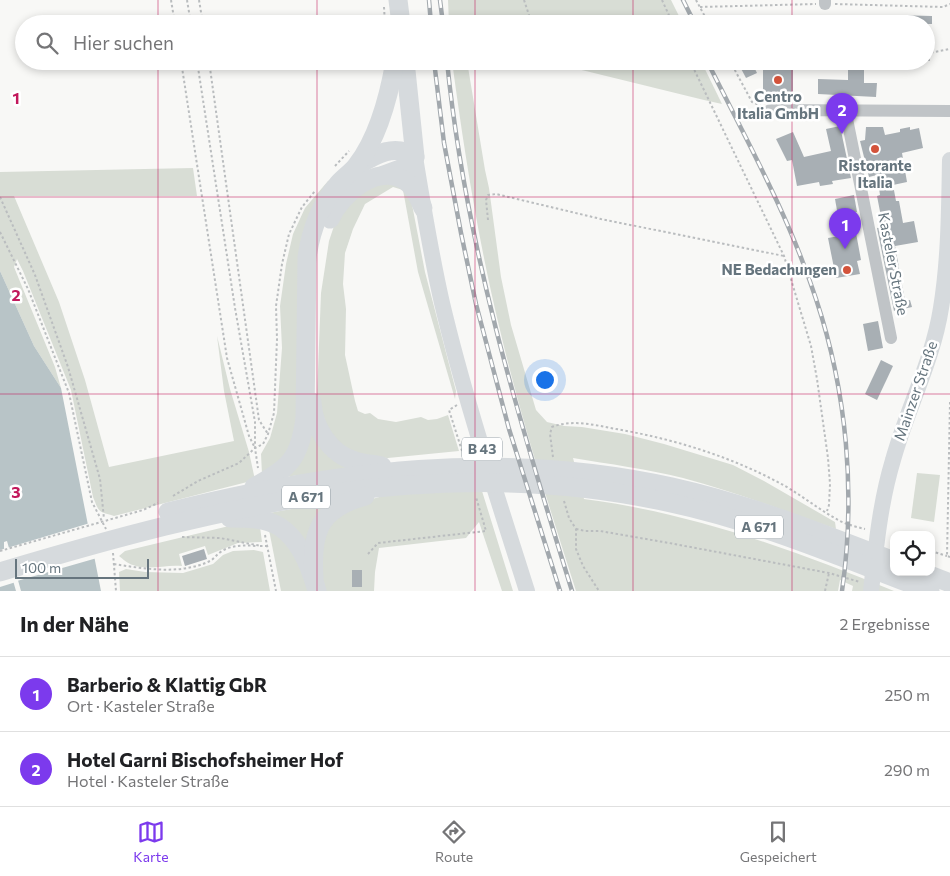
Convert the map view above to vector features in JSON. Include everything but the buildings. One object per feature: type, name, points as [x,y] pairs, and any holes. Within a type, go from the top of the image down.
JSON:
[{"type":"highway","points":[[397,0],[397,15]]},
{"type":"highway","points":[[397,0],[400,15]]},
{"type":"highway","points":[[402,0],[402,15]]},
{"type":"highway","points":[[239,496],[280,472],[290,464],[298,449],[303,434],[305,418],[307,257],[309,246],[315,223],[326,202],[339,183],[356,166],[374,134],[388,97],[393,70]]},
{"type":"highway","name":"B 43","points":[[406,70],[415,157]]},
{"type":"highway","points":[[356,166],[388,151],[408,152],[415,157],[403,168],[366,182],[350,192],[337,206],[326,231],[318,266],[314,296],[312,406],[320,431],[330,446],[342,455],[354,461],[407,477]]},
{"type":"highway","points":[[384,175],[405,180],[416,192],[423,208]]},
{"type":"highway","name":"A 671","points":[[0,560],[239,496],[314,481],[447,475],[528,483],[578,479],[664,486],[738,504],[890,559]]},
{"type":"highway","points":[[315,584],[312,553],[321,524],[329,513],[344,503],[407,477]]},
{"type":"highway","name":"A 671","points":[[0,572],[113,530],[204,517],[407,477]]},
{"type":"highway","name":"A 671","points":[[578,479],[734,519],[930,591]]},
{"type":"highway","points":[[204,517],[255,519],[280,527],[290,536],[303,554],[315,584]]},
{"type":"highway","points":[[932,576],[950,583]]},
{"type":"main road","name":"B 43","points":[[415,157],[442,305],[481,444],[527,591]]},
{"type":"main road","name":"Mainzer Straße","points":[[867,587],[873,531],[892,461],[930,352],[941,309],[947,263],[950,160]]},
{"type":"street","name":"Kasteler Straße","points":[[845,109],[891,338]]},
{"type":"street","points":[[770,110],[950,111]]},
{"type":"path","points":[[171,0],[174,15]]},
{"type":"path","points":[[187,0],[190,15]]},
{"type":"path","points":[[199,0],[202,15]]},
{"type":"path","points":[[384,0],[385,15]]},
{"type":"path","points":[[524,0],[529,15]]},
{"type":"path","points":[[662,0],[668,15]]},
{"type":"path","points":[[696,0],[704,15]]},
{"type":"path","points":[[935,53],[950,49]]},
{"type":"path","points":[[182,70],[227,358],[249,436],[255,448]]},
{"type":"path","points":[[198,70],[235,308],[255,422],[255,448],[258,468]]},
{"type":"path","points":[[210,70],[259,420],[268,434]]},
{"type":"path","points":[[694,70],[784,256],[811,346],[825,428],[830,484],[829,505],[826,512]]},
{"type":"path","points":[[735,70],[752,102]]},
{"type":"path","points":[[488,220],[486,200],[488,195],[496,194],[601,219],[784,256]]},
{"type":"path","points":[[0,197],[35,274],[68,367],[113,530],[116,591]]},
{"type":"path","points":[[0,232],[28,289],[69,393],[92,502],[99,517],[113,530]]},
{"type":"path","points":[[935,552],[949,556],[950,402]]},
{"type":"path","points":[[552,426],[563,422],[584,423],[643,434],[696,448],[785,486],[842,521],[873,531]]},
{"type":"path","points":[[168,498],[198,481],[239,464],[255,448]]},
{"type":"path","points":[[0,551],[113,530],[143,510],[160,502]]},
{"type":"path","points":[[599,591],[583,566],[576,549],[576,529],[608,532],[829,573],[867,587]]},
{"type":"path","points":[[265,530],[276,591]]},
{"type":"path","points":[[179,538],[220,538],[261,546]]},
{"type":"path","points":[[114,564],[146,569],[183,569],[211,561],[221,551],[232,547],[267,546]]},
{"type":"path","points":[[824,591],[829,573]]},
{"type":"shaded area","points":[[448,0],[671,0],[678,15],[449,15]]},
{"type":"shaded area","points":[[453,70],[468,70],[489,188],[501,277],[511,325],[536,410],[547,422],[625,434],[733,465],[835,522],[836,529],[702,483],[642,469],[573,458],[584,499],[624,505],[703,523],[819,561],[894,591],[852,591],[853,586],[840,580],[838,591],[576,591],[525,426],[507,360],[484,260],[461,128]]},
{"type":"shaded area","points":[[582,70],[705,70],[722,104]]},
{"type":"shaded area","points":[[193,168],[197,196],[14,196],[59,302],[85,380],[109,467],[234,441],[224,391],[217,336],[255,480],[114,516],[100,511],[93,497],[71,390],[23,271],[17,259],[14,267],[55,367],[61,388],[34,346],[0,271],[0,172]]},
{"type":"shaded area","points":[[388,178],[410,194],[425,272],[456,391],[455,399],[418,272],[403,190],[393,187],[365,204],[353,229],[345,253],[343,284],[346,309],[345,355],[355,401],[358,411],[365,414],[370,413],[378,419],[396,422],[421,417],[428,420],[437,419],[448,415],[459,451],[388,458],[364,457],[331,439],[317,396],[321,293],[329,241],[335,223],[359,192]]},
{"type":"shaded area","points":[[333,179],[322,201],[304,386],[293,450],[262,474],[261,454],[270,438],[277,413],[282,348],[280,306],[286,264],[293,234],[305,208],[328,181]]},
{"type":"shaded area","points":[[0,271],[34,346],[61,388],[101,591],[21,591],[7,541],[4,542],[4,549],[16,591],[0,591]]},
{"type":"shaded area","points":[[307,434],[317,434],[375,466],[284,477]]},
{"type":"shaded area","points":[[917,473],[940,475],[934,522],[911,518]]},
{"type":"shaded area","points":[[470,489],[482,491],[513,591],[502,591],[479,522],[466,538],[379,548],[374,591],[323,591],[322,531],[354,504],[383,496]]},
{"type":"shaded area","points":[[347,499],[309,543],[258,515]]},
{"type":"shaded area","points":[[229,526],[260,527],[262,542],[238,543],[208,555],[205,546],[179,554],[182,566],[139,567],[129,564],[119,556],[125,551]]},
{"type":"shaded area","points":[[269,530],[293,546],[309,591],[281,591]]},
{"type":"shaded area","points":[[254,550],[263,552],[270,591],[120,591],[119,572],[126,569],[145,572],[183,573],[213,564],[223,555],[233,551]]},
{"type":"pier","points":[[90,523],[97,558],[17,581],[16,577],[16,582],[0,587],[0,550]]},
{"type":"railway","points":[[429,0],[430,15]]},
{"type":"railway","points":[[440,0],[442,15]]},
{"type":"railway","points":[[683,0],[690,15]]},
{"type":"railway","points":[[435,70],[444,143],[476,304],[509,429],[560,591]]},
{"type":"railway","points":[[448,70],[455,129],[480,263],[513,395],[572,591]]},
{"type":"railway","points":[[712,70],[780,208],[805,268],[827,334],[842,407],[846,444],[848,518],[842,591]]},
{"type":"place","name":"Centro Italia GmbH","points":[[778,80]]},
{"type":"place","name":"Hotel Garni Bischofsheimer Hof","points":[[842,134]]},
{"type":"place","name":"Ristorante Italia","points":[[875,149]]},
{"type":"place","name":"Barberio & Klattig GbR","points":[[845,249]]},
{"type":"place","name":"NE Bedachungen","points":[[847,270]]}]
